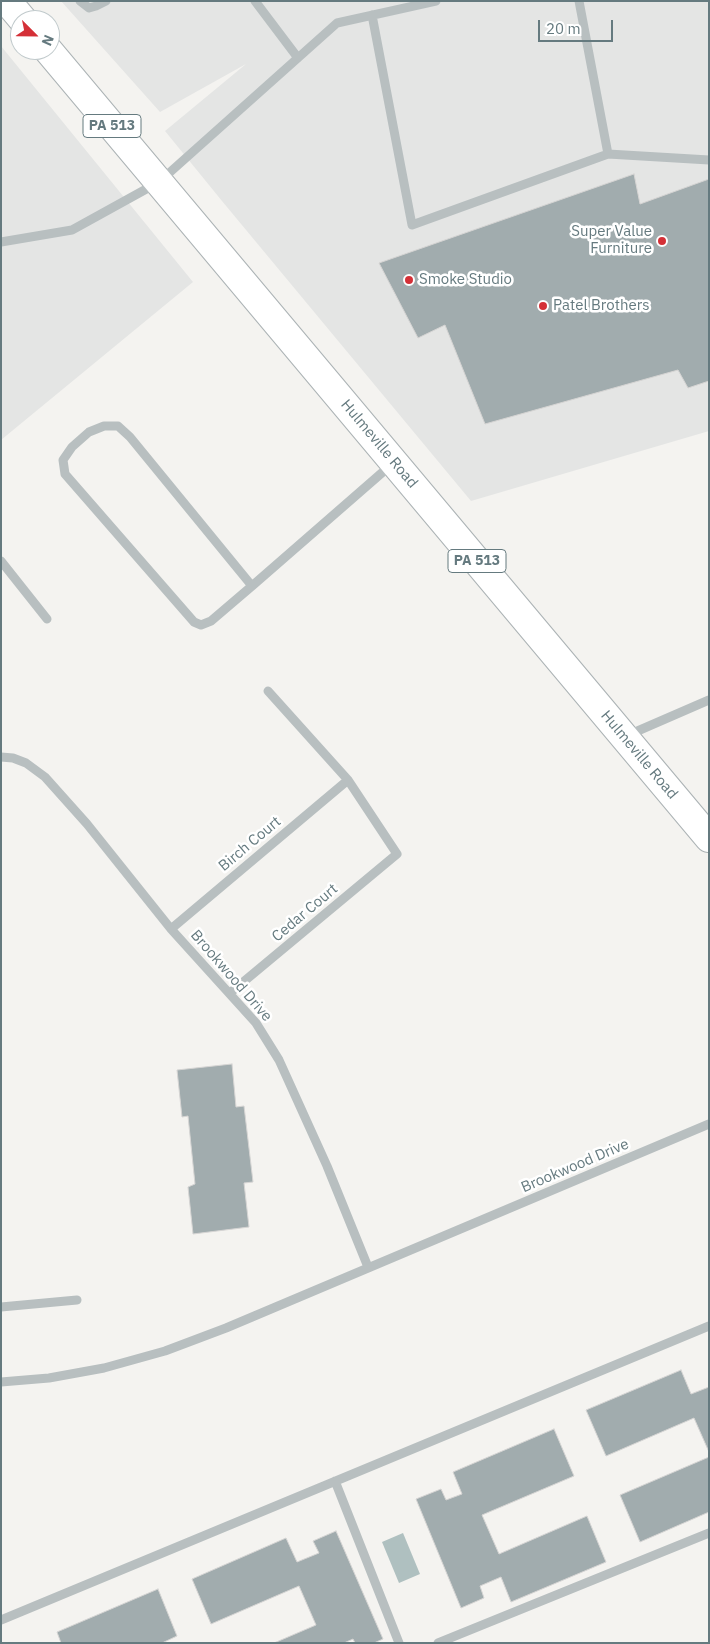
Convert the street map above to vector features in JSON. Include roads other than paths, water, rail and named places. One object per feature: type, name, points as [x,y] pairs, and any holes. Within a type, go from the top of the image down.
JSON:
[{"type":"main road","name":"Hulmeville Road","points":[[56,60],[709,838]]},
{"type":"street","points":[[80,1],[89,8],[106,1]]},
{"type":"street","points":[[255,1],[298,58]]},
{"type":"street","points":[[1,242],[72,230],[159,182],[337,23],[372,15],[396,6],[436,1]]},
{"type":"street","points":[[580,1],[608,154]]},
{"type":"street","points":[[372,15],[412,225],[608,154],[709,160]]},
{"type":"street","points":[[252,586],[130,437],[118,426],[104,426],[89,432],[72,447],[63,460],[65,474],[194,622],[201,625],[211,621],[252,586],[394,462]]},
{"type":"street","points":[[1,561],[47,619]]},
{"type":"street","points":[[268,691],[348,780]]},
{"type":"street","points":[[624,737],[709,700]]},
{"type":"street","name":"Brookwood Drive","points":[[1,757],[13,758],[26,763],[45,777],[87,824],[171,929],[256,1023],[279,1060],[368,1267]]},
{"type":"street","name":"Cedar Court","points":[[230,993],[397,854],[348,780]]},
{"type":"street","name":"Birch Court","points":[[171,929],[348,780]]},
{"type":"street","name":"Brookwood Drive","points":[[1,1382],[49,1378],[104,1368],[165,1351],[226,1328],[709,1124]]},
{"type":"street","points":[[1,1307],[77,1300]]},
{"type":"street","points":[[1,1620],[709,1326]]},
{"type":"street","points":[[335,1480],[399,1643]]},
{"type":"street","points":[[438,1643],[709,1533]]},
{"type":"place","name":"Super Value Furniture","points":[[662,241]]},
{"type":"place","name":"Smoke Studio","points":[[409,280]]},
{"type":"place","name":"Patel Brothers","points":[[543,306]]}]
